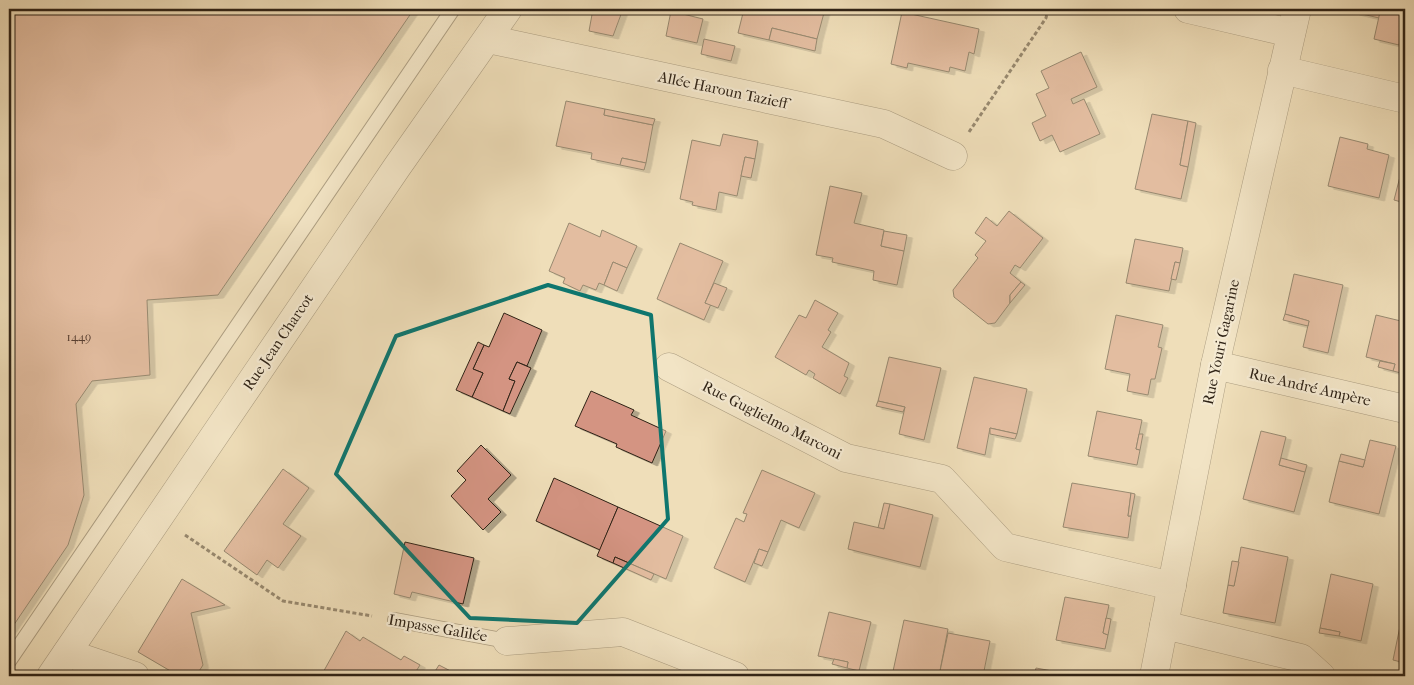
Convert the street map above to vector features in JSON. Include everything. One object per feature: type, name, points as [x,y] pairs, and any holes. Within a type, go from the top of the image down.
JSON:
[{"type":"street","name":"Rue Jean Charcot","points":[[51,676],[397,167],[508,9]]},
{"type":"street","points":[[1188,9],[1294,21]]},
{"type":"street","name":"Rue Youri Gagarine","points":[[1154,676],[1215,365],[1294,21]]},
{"type":"street","name":"Allée Haroun Tazieff","points":[[488,39],[884,124],[953,156]]},
{"type":"street","points":[[1282,70],[1405,99]]},
{"type":"street","name":"Rue André Ampère","points":[[1215,365],[1405,409]]},
{"type":"street","name":"Rue Guglielmo Marconi","points":[[669,367],[846,458],[942,479],[1005,547],[1172,586]]},
{"type":"street","points":[[1164,625],[1301,658],[1321,676]]},
{"type":"street","name":"Impasse Galilée","points":[[507,641],[624,632],[735,676]]},
{"type":"street","points":[[67,653],[136,676]]},
{"type":"lane","points":[[9,661],[453,9]]},
{"type":"lane","name":"Impasse Galilée","points":[[395,620],[507,641]]},
{"type":"path","points":[[953,156],[1046,18],[1048,9]]},
{"type":"path","name":"Impasse Galilée","points":[[159,518],[283,601],[395,620]]},
{"type":"highlighted area","points":[[548,285],[651,315],[668,519],[577,623],[470,618],[336,474],[396,336]]},
{"type":"building","points":[[9,9],[414,9],[218,295],[147,300],[150,375],[92,381],[76,404],[84,495],[68,545],[9,632]]},
{"type":"building","points":[[593,9],[623,9],[613,36],[589,31]]},
{"type":"building","points":[[744,9],[825,9],[817,39],[772,28],[769,40],[738,33]]},
{"type":"building","points":[[1354,9],[1380,12],[1379,18],[1354,12]]},
{"type":"building","points":[[1367,9],[1405,9],[1405,19],[1399,45],[1374,39],[1380,12]]},
{"type":"building","points":[[671,11],[703,19],[697,43],[666,36]]},
{"type":"building","points":[[902,12],[979,29],[974,54],[969,52],[965,71],[950,67],[949,72],[908,63],[907,68],[891,64]]},
{"type":"building","points":[[772,28],[817,39],[815,51],[769,40]]},
{"type":"building","points":[[704,39],[735,46],[731,61],[701,54]]},
{"type":"building","points":[[1081,52],[1097,87],[1071,99],[1073,104],[1084,99],[1100,134],[1060,152],[1052,135],[1040,141],[1032,123],[1046,116],[1036,94],[1049,88],[1041,71]]},
{"type":"building","points":[[566,101],[605,109],[604,115],[653,125],[646,163],[622,158],[620,165],[591,159],[592,153],[556,146]]},
{"type":"building","points":[[605,109],[655,119],[653,125],[604,115]]},
{"type":"building","points":[[1152,114],[1188,121],[1180,165],[1188,167],[1181,199],[1135,189]]},
{"type":"building","points":[[1188,121],[1196,123],[1188,167],[1180,165]]},
{"type":"building","points":[[723,134],[758,141],[755,159],[745,157],[737,196],[719,192],[716,210],[692,205],[693,202],[680,199],[692,140],[720,146]]},
{"type":"building","points":[[1340,137],[1368,144],[1367,149],[1389,155],[1379,198],[1328,186]]},
{"type":"building","points":[[745,157],[755,159],[751,178],[741,176]]},
{"type":"building","points":[[1405,157],[1405,203],[1394,200]]},
{"type":"building","points":[[622,158],[646,163],[644,170],[620,165]]},
{"type":"building","points":[[830,186],[862,193],[854,223],[884,230],[881,246],[904,251],[897,285],[873,280],[874,271],[832,262],[833,258],[816,255]]},
{"type":"building","points":[[1009,211],[1043,238],[1020,268],[1015,265],[1010,273],[1021,282],[1010,295],[1010,303],[995,323],[988,324],[954,297],[953,290],[978,258],[975,255],[986,241],[975,233],[986,217],[997,226]]},
{"type":"building","points":[[569,223],[600,237],[602,230],[637,246],[627,268],[613,262],[604,285],[599,283],[596,290],[583,285],[580,291],[563,283],[565,278],[549,271]]},
{"type":"building","points":[[884,231],[907,235],[904,251],[881,246]]},
{"type":"building","points":[[1135,239],[1183,248],[1180,263],[1175,262],[1169,291],[1126,283]]},
{"type":"building","points":[[680,243],[723,261],[705,303],[711,304],[704,320],[657,299]]},
{"type":"building","points":[[613,262],[627,268],[617,291],[604,285]]},
{"type":"building","points":[[1175,262],[1180,263],[1176,280],[1171,279]]},
{"type":"building","points":[[1294,274],[1343,285],[1328,353],[1303,347],[1309,321],[1285,314]]},
{"type":"building","points":[[1021,282],[1025,285],[1010,303],[1010,295]]},
{"type":"building","points":[[714,283],[727,288],[718,308],[705,303]]},
{"type":"building","points":[[815,300],[838,313],[828,330],[831,332],[822,347],[849,363],[844,376],[848,378],[840,394],[813,378],[815,374],[809,370],[806,375],[775,357],[799,315],[806,318]]},
{"type":"building","points":[[504,313],[542,330],[527,366],[517,362],[509,379],[515,381],[503,411],[472,397],[483,373],[473,369],[484,345],[489,347]]},
{"type":"building","points":[[1285,314],[1309,321],[1308,326],[1283,320]]},
{"type":"building","points":[[1116,315],[1163,325],[1158,347],[1162,348],[1155,379],[1151,379],[1148,395],[1127,391],[1130,374],[1105,369]]},
{"type":"building","points":[[1376,315],[1405,322],[1405,374],[1393,371],[1395,364],[1366,357]]},
{"type":"building","points":[[478,342],[484,345],[473,369],[483,373],[472,397],[456,390]]},
{"type":"building","points":[[889,357],[941,368],[924,440],[899,434],[905,407],[878,401]]},
{"type":"building","points":[[1380,361],[1395,364],[1393,371],[1378,367]]},
{"type":"building","points":[[517,362],[531,368],[510,414],[503,411],[515,381],[509,379]]},
{"type":"building","points":[[974,377],[1027,389],[1017,434],[990,428],[985,455],[957,448]]},
{"type":"building","points":[[591,391],[634,410],[631,415],[666,431],[652,463],[616,447],[617,444],[575,426]]},
{"type":"building","points":[[878,401],[905,407],[903,412],[876,406]]},
{"type":"building","points":[[1097,411],[1142,420],[1136,449],[1140,450],[1137,465],[1088,456]]},
{"type":"building","points":[[990,428],[1017,434],[1015,439],[990,434]]},
{"type":"building","points":[[1261,431],[1286,437],[1279,465],[1305,472],[1294,512],[1243,499]]},
{"type":"building","points":[[1139,434],[1143,434],[1140,450],[1136,449]]},
{"type":"building","points":[[1370,440],[1396,446],[1379,514],[1329,502],[1339,461],[1363,467]]},
{"type":"building","points":[[481,445],[511,475],[488,499],[501,512],[483,530],[451,496],[466,480],[457,471]]},
{"type":"building","points":[[1341,454],[1365,460],[1363,467],[1339,461]]},
{"type":"building","points":[[1281,458],[1307,465],[1305,472],[1279,465]]},
{"type":"building","points":[[283,469],[309,488],[283,524],[301,536],[278,568],[267,560],[257,575],[224,551]]},
{"type":"building","points":[[762,470],[815,493],[799,528],[781,520],[768,552],[759,549],[745,582],[714,568],[736,518],[744,522],[747,514],[743,513]]},
{"type":"building","points":[[554,478],[618,507],[600,550],[536,521]]},
{"type":"building","points":[[1072,483],[1131,493],[1128,516],[1131,516],[1128,538],[1063,527]]},
{"type":"building","points":[[1131,493],[1135,494],[1131,516],[1128,516]]},
{"type":"building","points":[[884,503],[890,504],[884,529],[878,528]]},
{"type":"building","points":[[890,504],[933,515],[920,567],[848,549],[854,522],[884,529]]},
{"type":"building","points":[[618,507],[683,536],[666,579],[615,557],[613,563],[597,556]]},
{"type":"building","points":[[405,542],[474,558],[463,604],[412,592],[410,598],[394,594]]},
{"type":"building","points":[[1241,547],[1288,557],[1275,623],[1223,613],[1228,585],[1234,586]]},
{"type":"building","points":[[759,549],[768,552],[762,566],[754,563]]},
{"type":"building","points":[[615,557],[654,574],[651,580],[613,563]]},
{"type":"building","points":[[1232,561],[1239,562],[1234,586],[1228,585]]},
{"type":"building","points":[[1331,574],[1373,584],[1361,641],[1339,636],[1340,632],[1320,628]]},
{"type":"building","points":[[182,579],[225,605],[191,613],[203,665],[196,676],[179,676],[138,652]]},
{"type":"building","points":[[1065,597],[1109,605],[1103,633],[1108,635],[1105,649],[1056,640]]},
{"type":"building","points":[[829,612],[871,622],[859,671],[847,668],[848,662],[818,656]]},
{"type":"building","points":[[1403,612],[1405,613],[1405,663],[1393,660]]},
{"type":"building","points":[[1106,618],[1111,619],[1108,635],[1103,633]]},
{"type":"building","points":[[904,620],[948,629],[939,676],[892,676]]},
{"type":"building","points":[[1320,628],[1340,632],[1339,636],[1319,633]]},
{"type":"building","points":[[346,631],[360,641],[363,637],[401,660],[404,656],[420,665],[413,676],[321,676]]},
{"type":"building","points":[[948,633],[990,641],[983,676],[939,676]]},
{"type":"building","points":[[834,659],[848,662],[847,668],[832,664]]},
{"type":"building","points":[[439,665],[460,676],[432,676]]},
{"type":"building","points":[[1036,668],[1079,676],[1034,676]]}]
